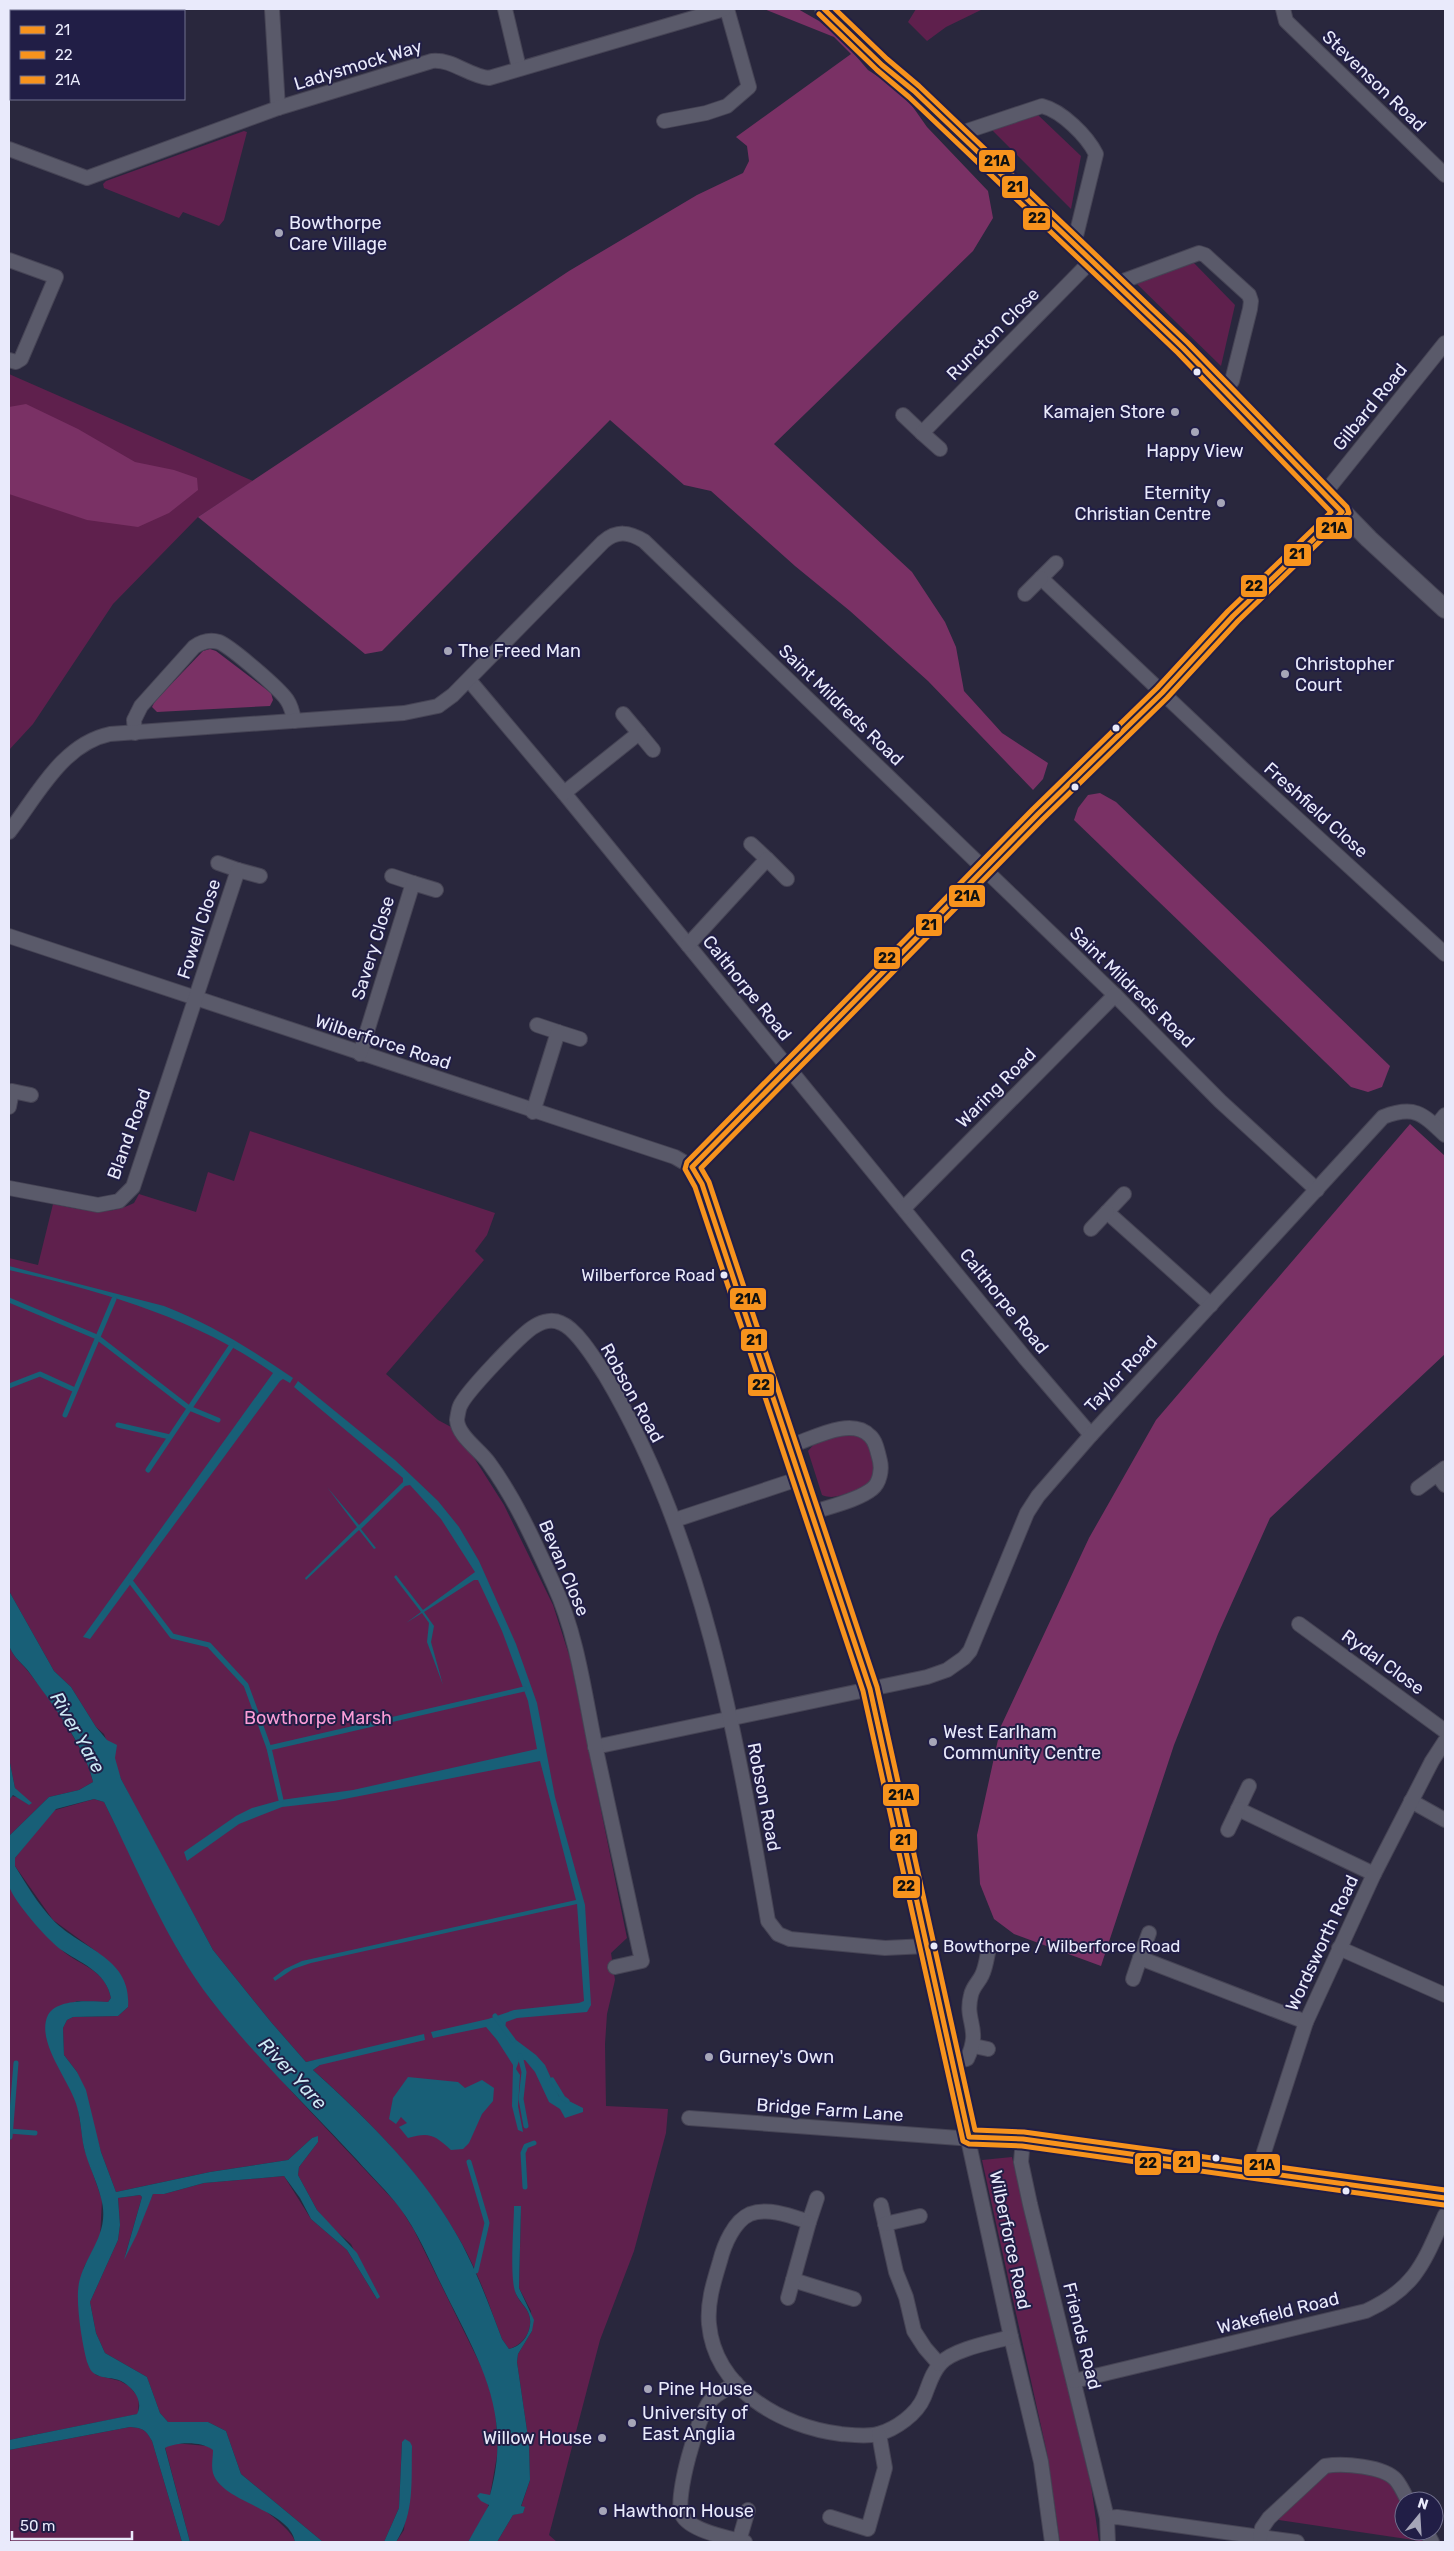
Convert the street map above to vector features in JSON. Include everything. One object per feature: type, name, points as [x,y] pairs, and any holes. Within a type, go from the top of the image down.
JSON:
[{"type":"street","points":[[272,9],[278,108]]},
{"type":"street","points":[[505,9],[519,68]]},
{"type":"street","name":"Ladysmock Way","points":[[9,148],[87,178],[278,108],[432,61],[448,62],[479,77],[489,78],[726,9],[749,86],[727,106],[664,121]]},
{"type":"street","points":[[824,9],[1074,244],[1225,390],[1342,512],[1445,609]]},
{"type":"street","name":"Stevenson Road","points":[[1284,9],[1286,21],[1445,175]]},
{"type":"street","points":[[958,134],[1042,106],[1051,108],[1074,128],[1093,147],[1096,154],[1074,244]]},
{"type":"street","points":[[1115,284],[1199,253],[1205,255],[1249,295],[1251,301],[1250,309],[1232,381],[1225,390]]},
{"type":"street","points":[[9,260],[56,277],[22,359],[16,362],[9,360]]},
{"type":"street","name":"Runcton Close","points":[[922,433],[1091,261]]},
{"type":"street","name":"Gilbard Road","points":[[1324,494],[1445,343]]},
{"type":"street","points":[[903,415],[940,449]]},
{"type":"street","points":[[692,1167],[1162,693],[1233,616],[1342,512]]},
{"type":"street","name":"Saint Mildreds Road","points":[[9,832],[67,755],[95,737],[422,711],[438,706],[469,680],[603,542],[611,536],[621,533],[632,534],[644,541],[984,871],[1115,995],[1220,1101],[1317,1190]]},
{"type":"street","points":[[1025,594],[1056,563]]},
{"type":"street","name":"Freshfield Close","points":[[1041,578],[1162,693],[1445,954]]},
{"type":"street","points":[[135,733],[134,720],[141,706],[194,647],[200,642],[209,640],[226,646],[277,689],[292,709],[294,722]]},
{"type":"street","name":"Calthorpe Road","points":[[469,680],[564,793],[1025,1358],[1091,1435]]},
{"type":"street","points":[[623,714],[652,750]]},
{"type":"street","points":[[564,793],[638,733]]},
{"type":"street","points":[[751,844],[787,878]]},
{"type":"street","points":[[688,945],[767,859]]},
{"type":"street","name":"Fowell Close","points":[[218,863],[260,876]]},
{"type":"street","name":"Fowell Close","points":[[196,999],[238,870]]},
{"type":"street","name":"Savery Close","points":[[392,876],[436,890]]},
{"type":"street","name":"Savery Close","points":[[360,1054],[413,883]]},
{"type":"street","name":"Wilberforce Road","points":[[9,936],[533,1112],[675,1157],[692,1167],[702,1184],[870,1688],[953,2062],[1011,2336],[1041,2462],[1052,2542]]},
{"type":"street","name":"Waring Road","points":[[904,1208],[1115,995]]},
{"type":"street","name":"Bland Road","points":[[9,1188],[98,1205],[119,1201],[133,1187],[196,999]]},
{"type":"street","points":[[537,1025],[580,1039]]},
{"type":"street","points":[[533,1112],[558,1032]]},
{"type":"street","points":[[9,1106],[10,1091],[31,1095]]},
{"type":"street","name":"Taylor Road","points":[[870,1688],[933,1675],[947,1670],[964,1658],[977,1638],[1026,1513],[1038,1496],[1091,1435],[1383,1117],[1401,1110],[1409,1110],[1420,1113],[1442,1125]]},
{"type":"street","points":[[1091,1229],[1124,1194]]},
{"type":"street","points":[[1107,1212],[1211,1305]]},
{"type":"street","name":"Robson Road","points":[[457,1422],[459,1407],[525,1333],[537,1324],[551,1320],[564,1323],[580,1339],[604,1374],[628,1419],[675,1520],[706,1620],[730,1719],[768,1921],[778,1934],[790,1939],[885,1948],[927,1946]]},
{"type":"street","name":"Bevan Close","points":[[457,1422],[464,1436],[482,1452],[501,1480],[525,1523],[556,1589],[577,1653],[595,1747],[642,1961],[616,1967]]},
{"type":"street","points":[[790,1446],[840,1429],[857,1428],[870,1436],[876,1447],[881,1464],[879,1478],[873,1489],[811,1512]]},
{"type":"street","points":[[1418,1488],[1442,1476]]},
{"type":"street","points":[[675,1520],[801,1478]]},
{"type":"street","name":"Rydal Close","points":[[1299,1624],[1445,1731]]},
{"type":"street","points":[[595,1747],[870,1688]]},
{"type":"street","name":"Wordsworth Road","points":[[1261,2171],[1264,2152],[1306,2022],[1374,1874],[1432,1761],[1445,1741]]},
{"type":"street","points":[[1228,1830],[1249,1786]]},
{"type":"street","points":[[1411,1801],[1445,1820]]},
{"type":"street","points":[[1238,1809],[1374,1874]]},
{"type":"street","points":[[1133,1979],[1149,1933]]},
{"type":"street","points":[[953,2062],[967,2059],[974,2046],[975,2035],[969,2011],[971,1995],[975,1984],[982,1976],[989,1948]]},
{"type":"street","points":[[1339,1948],[1445,1995]]},
{"type":"street","points":[[1140,1958],[1306,2022]]},
{"type":"street","points":[[974,2046],[988,2049]]},
{"type":"street","name":"Bridge Farm Lane","points":[[689,2118],[969,2138],[1023,2139],[1445,2198]]},
{"type":"street","name":"Friends Road","points":[[1023,2139],[1021,2162],[1028,2196],[1107,2518],[1108,2542]]},
{"type":"street","points":[[788,2298],[817,2198]]},
{"type":"street","points":[[881,2205],[896,2272],[906,2297],[914,2331],[939,2364]]},
{"type":"street","points":[[809,2222],[776,2212],[751,2214],[733,2230],[722,2253],[710,2299],[709,2325],[724,2367],[749,2397],[768,2411],[816,2431],[851,2435],[879,2434],[899,2424],[913,2413],[924,2398],[930,2380],[939,2364],[964,2351],[1011,2336]]},
{"type":"street","name":"Wakefield Road","points":[[1074,2381],[1366,2311],[1389,2300],[1417,2274],[1445,2215]]},
{"type":"street","points":[[885,2224],[920,2216]]},
{"type":"street","points":[[793,2280],[854,2298]]},
{"type":"street","points":[[736,2383],[711,2400],[704,2413],[683,2480],[680,2502],[682,2516],[690,2524],[704,2531],[742,2541],[748,2510]]},
{"type":"street","points":[[830,2517],[868,2529],[885,2468],[879,2434]]},
{"type":"street","points":[[1260,2537],[1262,2528],[1269,2518],[1325,2466],[1337,2464],[1384,2471],[1396,2480],[1402,2491]]},
{"type":"street","points":[[1107,2518],[1117,2517],[1297,2542]]},
{"type":"green space","points":[[916,9],[983,9],[946,27],[927,41],[908,22]]},
{"type":"green space","points":[[1038,115],[1081,156],[1071,209],[990,128]]},
{"type":"green space","points":[[244,131],[247,132],[224,220],[219,226],[183,212],[179,218],[104,188],[103,184],[106,181]]},
{"type":"green space","points":[[1192,261],[1235,305],[1221,366],[1137,284]]},
{"type":"green space","points":[[9,374],[253,481],[198,517],[113,604],[33,724],[9,750]]},
{"type":"green space","name":"Bowthorpe Marsh","points":[[250,1131],[495,1213],[487,1235],[475,1251],[484,1260],[386,1374],[438,1420],[451,1427],[464,1442],[504,1505],[553,1605],[570,1658],[627,1938],[611,1953],[615,1980],[607,2014],[605,2044],[606,2106],[668,2109],[666,2133],[634,2251],[600,2340],[549,2535],[557,2542],[497,2542],[513,2515],[523,2512],[525,2507],[521,2507],[530,2480],[529,2444],[517,2362],[518,2354],[532,2331],[531,2311],[519,2288],[521,2206],[515,2289],[518,2298],[526,2308],[530,2325],[528,2333],[523,2340],[517,2346],[509,2349],[502,2339],[467,2253],[430,2194],[375,2129],[313,2070],[320,2065],[315,2060],[306,2062],[213,1950],[121,1779],[104,1734],[96,1727],[71,1687],[54,1671],[9,1591],[9,1258],[38,1265],[53,1204],[94,1211],[114,1210],[134,1203],[139,1194],[196,1212],[208,1172],[234,1181]]},
{"type":"green space","points":[[846,1432],[859,1436],[869,1446],[874,1465],[872,1478],[867,1485],[856,1491],[835,1497],[822,1495],[808,1451],[816,1442]]},
{"type":"green space","points":[[9,1646],[36,1681],[75,1739],[83,1754],[93,1782],[79,1790],[49,1797],[9,1836],[10,1796],[18,1797],[29,1805],[15,1788],[9,1758]]},
{"type":"green space","points":[[94,1799],[104,1802],[179,1952],[211,2000],[292,2092],[399,2206],[414,2230],[484,2372],[495,2407],[498,2450],[487,2512],[468,2542],[396,2542],[404,2530],[412,2446],[402,2442],[399,2508],[384,2542],[323,2542],[241,2474],[226,2431],[208,2422],[168,2422],[160,2413],[147,2377],[105,2353],[96,2333],[90,2302],[118,2240],[120,2225],[118,2198],[140,2195],[142,2197],[125,2256],[153,2194],[164,2194],[204,2183],[284,2176],[311,2219],[347,2250],[377,2299],[351,2244],[331,2227],[317,2210],[298,2175],[299,2167],[318,2142],[318,2137],[312,2138],[288,2160],[210,2172],[116,2192],[101,2152],[77,2072],[64,2055],[63,2028],[67,2020],[73,2017],[118,2016],[128,2007],[97,1952],[53,1920],[15,1866],[15,1858],[52,1811]]},
{"type":"green space","points":[[9,1886],[65,1953],[89,1967],[103,1979],[108,1987],[111,1998],[108,2002],[77,2001],[48,2016],[78,2108],[84,2148],[102,2200],[100,2238],[84,2267],[78,2291],[88,2364],[96,2375],[120,2381],[129,2386],[139,2398],[138,2414],[9,2440]]},
{"type":"green space","points":[[1012,2157],[1091,2485],[1099,2542],[1060,2542],[1047,2453],[982,2160]]},
{"type":"green space","points":[[130,2427],[144,2430],[152,2441],[182,2542],[9,2542],[9,2450]]},
{"type":"green space","points":[[174,2443],[207,2446],[213,2449],[213,2472],[284,2526],[295,2542],[190,2542],[165,2447]]},
{"type":"green space","points":[[1335,2469],[1366,2473],[1384,2479],[1391,2485],[1396,2491],[1394,2491],[1394,2537],[1272,2519],[1324,2473]]},
{"type":"shaded area","points":[[764,9],[798,9],[819,21],[843,41],[868,70],[903,93],[927,127],[988,191],[993,218],[973,251],[774,444],[912,572],[945,622],[956,647],[964,691],[1002,733],[1048,763],[1043,779],[1033,790],[928,681],[850,611],[795,566],[711,491],[684,485],[610,420],[382,651],[365,654],[198,517],[569,271],[697,195],[743,173],[749,161],[747,146],[736,137],[851,54],[834,37]]},
{"type":"shaded area","points":[[26,404],[78,429],[135,462],[174,470],[197,478],[198,490],[169,513],[138,527],[87,520],[9,494],[9,407]]},
{"type":"shaded area","points":[[210,649],[216,651],[271,693],[273,700],[270,706],[157,712],[152,707],[155,701],[203,651]]},
{"type":"shaded area","points":[[1100,793],[1116,802],[1390,1066],[1382,1087],[1368,1092],[1351,1087],[1074,820],[1078,808],[1088,795]]},
{"type":"shaded area","points":[[1410,1124],[1445,1156],[1445,1354],[1270,1518],[1218,1634],[1174,1745],[1101,1966],[1014,1934],[994,1919],[980,1884],[977,1835],[1001,1726],[1089,1538],[1156,1420]]},
{"type":"water","points":[[9,1266],[164,1306],[231,1338],[293,1378],[290,1383],[283,1379],[280,1381],[90,1639],[83,1637],[273,1373],[212,1337],[180,1322],[113,1297],[9,1270]]},
{"type":"water","points":[[298,1381],[395,1460],[438,1501],[459,1527],[479,1561],[516,1644],[537,1703],[555,1797],[585,1905],[591,2005],[587,2012],[517,2018],[506,2022],[505,2028],[508,2034],[536,2055],[545,2065],[559,2096],[583,2108],[583,2112],[565,2118],[560,2109],[549,2102],[535,2072],[525,2060],[519,2061],[516,2069],[520,2075],[518,2106],[523,2132],[518,2130],[512,2106],[513,2065],[486,2027],[433,2038],[431,2032],[488,2019],[514,2010],[584,2001],[577,1904],[311,1963],[293,1969],[275,1981],[273,1978],[285,1969],[302,1961],[576,1900],[540,1761],[334,1801],[282,1807],[239,1824],[187,1861],[184,1852],[236,1816],[252,1808],[281,1800],[353,1790],[537,1749],[528,1701],[502,1631],[478,1580],[474,1580],[424,1612],[434,1626],[431,1642],[443,1685],[427,1642],[429,1623],[422,1613],[406,1623],[421,1612],[394,1577],[396,1575],[423,1610],[475,1572],[441,1519],[410,1485],[405,1486],[361,1529],[376,1548],[374,1549],[359,1530],[306,1580],[305,1578],[357,1527],[327,1487],[359,1525],[403,1482],[403,1478],[294,1387]]},
{"type":"water","name":"River Yare","points":[[9,1591],[54,1671],[71,1687],[96,1727],[107,1740],[117,1745],[115,1758],[121,1779],[213,1950],[306,2062],[424,2034],[425,2040],[320,2065],[313,2070],[376,2130],[432,2195],[462,2244],[479,2279],[502,2339],[509,2349],[517,2346],[523,2340],[528,2333],[530,2325],[528,2312],[516,2294],[513,2277],[514,2206],[521,2206],[519,2288],[534,2320],[532,2331],[518,2354],[517,2362],[529,2444],[530,2480],[521,2506],[525,2507],[523,2513],[513,2515],[497,2542],[468,2542],[489,2505],[481,2501],[477,2496],[480,2493],[490,2495],[496,2465],[497,2438],[495,2412],[489,2388],[469,2340],[418,2237],[389,2195],[264,2062],[211,2000],[195,1978],[167,1930],[104,1802],[94,1799],[56,1809],[15,1858],[15,1866],[37,1901],[53,1920],[114,1965],[122,1977],[127,1990],[128,2007],[118,2016],[73,2017],[67,2020],[63,2028],[64,2055],[77,2072],[86,2090],[101,2152],[116,2192],[210,2172],[288,2160],[312,2138],[318,2136],[318,2142],[299,2167],[298,2175],[317,2210],[357,2253],[380,2297],[377,2299],[347,2250],[311,2219],[300,2198],[284,2176],[204,2183],[164,2194],[153,2194],[124,2260],[142,2197],[140,2195],[118,2198],[120,2225],[118,2240],[90,2302],[96,2333],[105,2353],[147,2377],[160,2413],[168,2422],[208,2422],[226,2431],[241,2474],[323,2542],[295,2542],[290,2531],[281,2522],[229,2492],[219,2483],[213,2473],[213,2450],[202,2445],[182,2444],[165,2448],[190,2542],[182,2542],[152,2441],[144,2430],[130,2427],[9,2450],[9,2440],[137,2414],[139,2404],[136,2395],[130,2387],[118,2380],[101,2377],[91,2371],[83,2346],[78,2308],[78,2291],[84,2268],[99,2236],[103,2212],[101,2198],[84,2148],[77,2107],[55,2062],[46,2037],[45,2026],[48,2015],[59,2006],[75,2002],[108,2002],[111,1998],[104,1981],[98,1974],[60,1949],[32,1920],[12,1893],[7,1875],[9,1836],[49,1797],[79,1790],[93,1782],[89,1768],[75,1739],[57,1711],[10,1648],[7,1628]]},
{"type":"water","points":[[9,1758],[15,1788],[32,1803],[29,1805],[13,1795],[9,1800]]},
{"type":"water","points":[[408,2077],[458,2082],[465,2088],[482,2080],[494,2088],[493,2101],[482,2114],[469,2143],[463,2149],[451,2150],[436,2138],[427,2135],[408,2138],[399,2127],[407,2123],[401,2117],[396,2124],[389,2119],[393,2098]]},
{"type":"water","points":[[405,2439],[412,2446],[412,2484],[409,2508],[402,2531],[396,2542],[384,2542],[399,2508],[402,2442]]},
{"type":"waterway","points":[[65,1415],[114,1299]]},
{"type":"waterway","points":[[9,1300],[97,1337],[189,1408],[218,1420]]},
{"type":"waterway","points":[[148,1470],[232,1345]]},
{"type":"waterway","points":[[9,1386],[40,1374],[75,1390]]},
{"type":"waterway","points":[[118,1425],[170,1437]]},
{"type":"waterway","points":[[131,1582],[172,1636],[209,1645],[246,1685],[269,1748],[281,1800]]},
{"type":"waterway","points":[[269,1748],[524,1689]]},
{"type":"waterway","points":[[495,2016],[513,2040]]},
{"type":"waterway","points":[[520,2056],[524,2072],[521,2099],[526,2126]]},
{"type":"waterway","points":[[10,2137],[16,2063]]},
{"type":"waterway","points":[[552,2080],[563,2098],[567,2101]]},
{"type":"waterway","points":[[9,2131],[35,2133]]},
{"type":"waterway","points":[[525,2187],[523,2153],[526,2146],[534,2143]]},
{"type":"waterway","points":[[469,2162],[487,2223],[476,2271]]},
{"type":"transit line","name":"21","points":[[824,9],[882,65],[914,91],[1183,348],[1342,512],[1233,616],[1162,693],[1038,814],[692,1167],[702,1184],[870,1689],[969,2137],[1023,2139],[1445,2198]]},
{"type":"transit line","name":"21A","points":[[835,9],[887,59],[919,86],[1188,343],[1347,507],[1349,513],[1238,621],[1167,698],[1043,819],[701,1168],[709,1182],[877,1687],[975,2130],[1024,2132],[1445,2190]]},
{"type":"transit line","name":"22","points":[[819,14],[1178,353],[1331,512],[1228,611],[1157,688],[1033,809],[687,1162],[685,1169],[695,1187],[863,1691],[963,2141],[969,2144],[1022,2146],[1444,2205]]},
{"type":"place","name":"Bowthorpe Care Village","points":[[279,233]]},
{"type":"place","name":"Kamajen Store","points":[[1175,412]]},
{"type":"place","name":"Happy View","points":[[1195,432]]},
{"type":"place","name":"Eternity Christian Centre","points":[[1221,503]]},
{"type":"place","name":"The Freed Man","points":[[448,651]]},
{"type":"place","name":"Christopher Court","points":[[1285,674]]},
{"type":"place","name":"Wilberforce Road","points":[[724,1275]]},
{"type":"place","name":"West Earlham Community Centre","points":[[933,1742]]},
{"type":"place","name":"Bowthorpe / Wilberforce Road","points":[[934,1946]]},
{"type":"place","name":"Gurney's Own","points":[[709,2057]]},
{"type":"place","name":"Pine House","points":[[648,2389]]},
{"type":"place","name":"University of East Anglia","points":[[632,2423]]},
{"type":"place","name":"Willow House","points":[[602,2438]]},
{"type":"place","name":"Hawthorn House","points":[[603,2511]]}]
